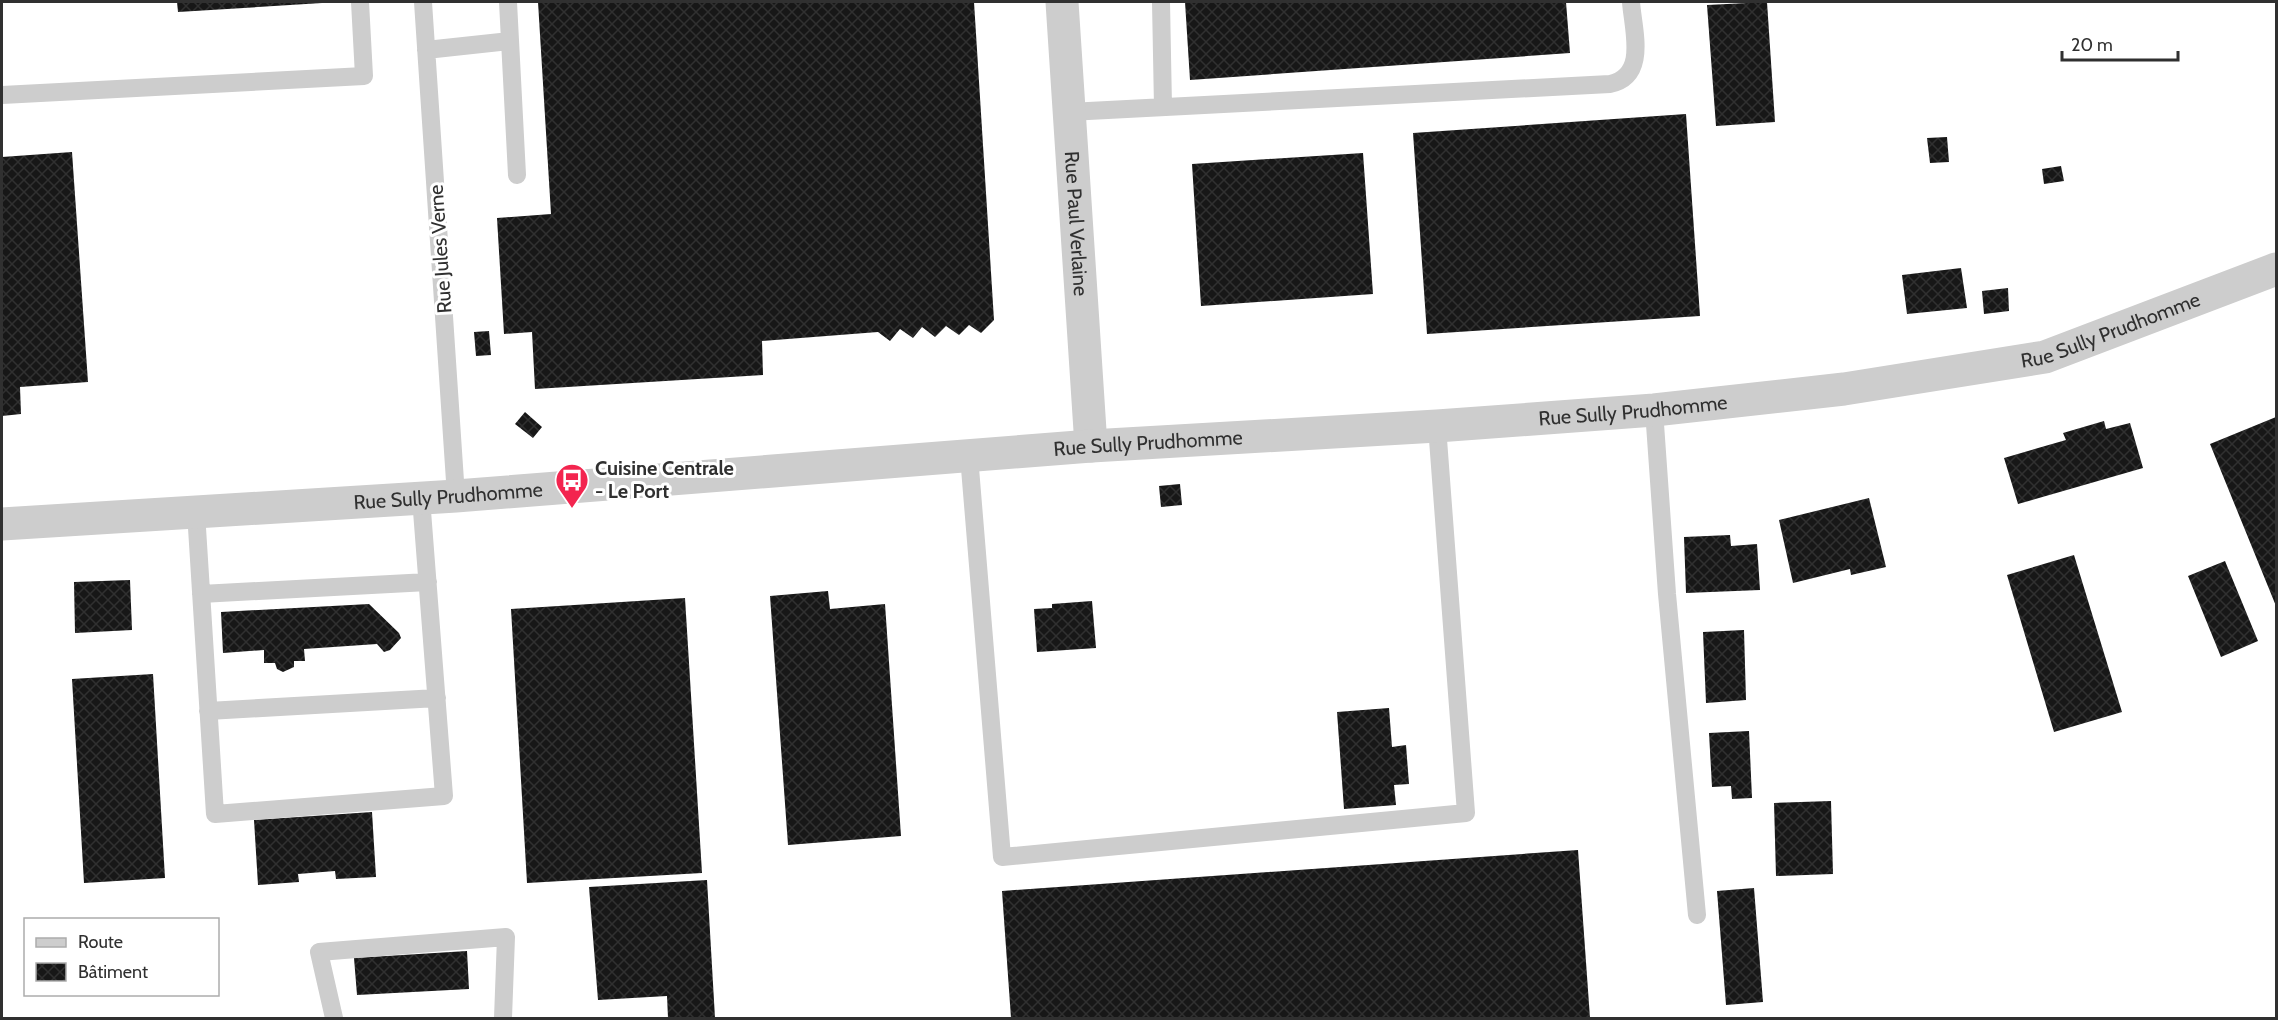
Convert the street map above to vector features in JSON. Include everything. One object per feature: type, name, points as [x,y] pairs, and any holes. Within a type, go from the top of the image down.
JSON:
[{"type":"street","name":"Rue Paul Verlaine","points":[[1062,2],[1091,446]]},
{"type":"street","name":"Rue Sully Prudhomme","points":[[2,524],[456,496],[1091,446],[1437,426],[1654,410],[1844,389],[2045,357],[2277,269]]},
{"type":"lane","points":[[2,95],[364,76],[360,2]]},
{"type":"lane","name":"Rue Jules Verne","points":[[423,2],[456,496]]},
{"type":"lane","points":[[508,2],[517,175]]},
{"type":"lane","points":[[1161,2],[1163,107]]},
{"type":"lane","points":[[1069,112],[1619,82],[1633,69],[1636,61],[1631,2]]},
{"type":"lane","points":[[426,50],[510,41]]},
{"type":"lane","points":[[1654,410],[1667,594],[1697,915]]},
{"type":"lane","points":[[969,456],[1002,857],[1466,813],[1437,426]]},
{"type":"lane","points":[[196,512],[214,814],[444,796],[421,498]]},
{"type":"lane","points":[[201,594],[428,582]]},
{"type":"lane","points":[[208,711],[437,698]]},
{"type":"lane","points":[[334,1018],[320,952],[506,937],[503,1018]]},
{"type":"building","points":[[177,2],[322,2],[322,3],[178,12]]},
{"type":"building","points":[[538,2],[974,2],[994,320],[981,333],[969,325],[959,335],[946,326],[935,337],[922,327],[913,338],[900,329],[890,341],[878,332],[762,341],[763,375],[535,389],[532,332],[504,334],[497,218],[551,214]]},
{"type":"building","points":[[1185,2],[1566,2],[1570,53],[1190,80]]},
{"type":"building","points":[[1767,2],[1775,122],[1716,126],[1707,5]]},
{"type":"building","points":[[1686,114],[1700,316],[1427,334],[1413,133]]},
{"type":"building","points":[[1947,137],[1949,162],[1930,163],[1927,138]]},
{"type":"building","points":[[72,152],[88,382],[20,387],[21,414],[2,416],[2,157]]},
{"type":"building","points":[[1363,153],[1373,294],[1201,306],[1192,164]]},
{"type":"building","points":[[2061,166],[2064,181],[2044,184],[2042,169]]},
{"type":"building","points":[[1961,268],[1967,308],[1907,314],[1902,275]]},
{"type":"building","points":[[2008,288],[2009,311],[1984,314],[1982,291]]},
{"type":"building","points":[[489,331],[491,355],[476,356],[474,332]]},
{"type":"building","points":[[525,412],[542,427],[533,438],[515,424]]},
{"type":"building","points":[[2276,417],[2276,606],[2210,444]]},
{"type":"building","points":[[2104,421],[2106,429],[2130,423],[2143,468],[2018,504],[2004,458],[2066,440],[2063,433]]},
{"type":"building","points":[[1180,484],[1182,505],[1161,507],[1159,486]]},
{"type":"building","points":[[1869,498],[1886,567],[1851,575],[1850,569],[1793,583],[1779,520]]},
{"type":"building","points":[[1730,535],[1731,546],[1757,544],[1760,590],[1686,593],[1684,537]]},
{"type":"building","points":[[2074,555],[2122,712],[2054,732],[2007,575]]},
{"type":"building","points":[[2225,561],[2258,641],[2221,657],[2188,576]]},
{"type":"building","points":[[130,580],[132,630],[75,633],[74,582]]},
{"type":"building","points":[[828,591],[830,609],[885,604],[901,836],[788,845],[770,596]]},
{"type":"building","points":[[685,598],[702,873],[527,883],[511,609]]},
{"type":"building","points":[[1092,601],[1096,648],[1037,652],[1034,609],[1052,608],[1052,604]]},
{"type":"building","points":[[369,604],[399,633],[401,638],[390,650],[384,652],[377,644],[304,649],[305,661],[294,661],[294,667],[283,672],[277,669],[275,663],[264,663],[264,650],[223,653],[221,612]]},
{"type":"building","points":[[1744,630],[1746,700],[1706,703],[1703,632]]},
{"type":"building","points":[[153,674],[165,878],[84,883],[72,679]]},
{"type":"building","points":[[1389,708],[1392,747],[1406,745],[1409,784],[1394,785],[1396,805],[1344,809],[1337,712]]},
{"type":"building","points":[[1749,731],[1752,798],[1732,799],[1731,786],[1712,787],[1709,733]]},
{"type":"building","points":[[1831,801],[1833,874],[1776,876],[1774,803]]},
{"type":"building","points":[[372,812],[376,877],[336,879],[335,871],[298,874],[299,882],[258,885],[254,820]]},
{"type":"building","points":[[1578,850],[1590,1018],[1011,1018],[1002,891]]},
{"type":"building","points":[[707,880],[715,1018],[668,1018],[667,996],[598,1000],[589,887]]},
{"type":"building","points":[[1754,888],[1763,1002],[1726,1005],[1717,891]]},
{"type":"building","points":[[467,951],[469,989],[357,995],[354,958]]},
{"type":"place","name":"Cuisine Centrale - Le Port","points":[[572,509]]}]
